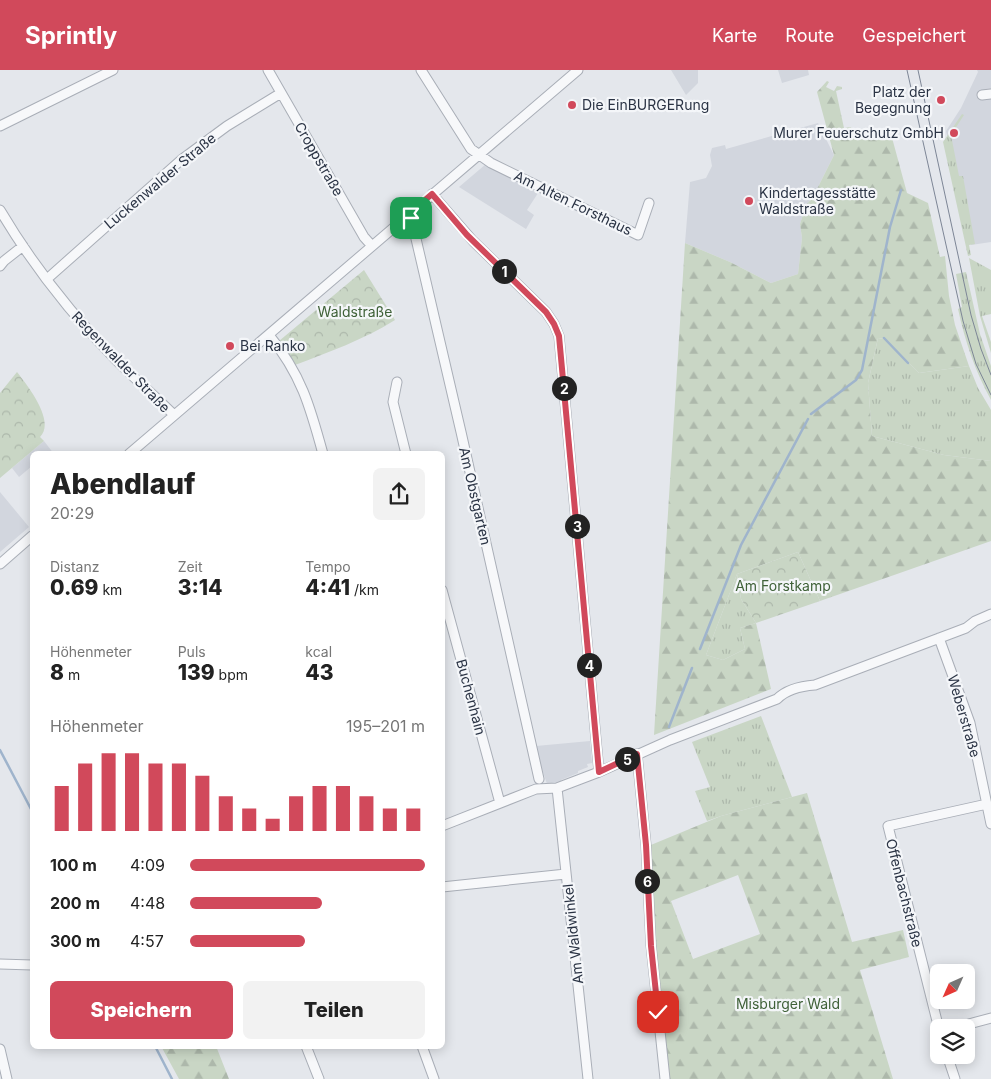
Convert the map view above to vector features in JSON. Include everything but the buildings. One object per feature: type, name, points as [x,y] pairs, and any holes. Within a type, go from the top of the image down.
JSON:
[{"type":"street","points":[[0,126],[113,70]]},
{"type":"street","name":"Croppstraße","points":[[268,70],[364,237],[372,246]]},
{"type":"street","points":[[422,70],[471,149],[479,154]]},
{"type":"street","points":[[132,451],[578,70]]},
{"type":"street","name":"Luckenwalder Straße","points":[[47,279],[181,160],[227,126],[281,93]]},
{"type":"street","name":"Am Alten Forsthaus","points":[[479,154],[492,163],[638,235],[649,202]]},
{"type":"street","points":[[432,194],[467,235],[546,312],[559,336],[599,772]]},
{"type":"street","name":"Regenwalder Straße","points":[[0,210],[23,246],[70,308],[94,336],[174,415]]},
{"type":"street","name":"Am Obstgarten","points":[[410,213],[539,779]]},
{"type":"street","points":[[0,266],[23,246]]},
{"type":"street","points":[[269,335],[286,357],[302,385],[321,451]]},
{"type":"street","points":[[397,382],[393,402],[405,451]]},
{"type":"street","points":[[0,563],[30,538]]},
{"type":"street","name":"Buchenhain","points":[[445,601],[500,803]]},
{"type":"street","points":[[445,825],[536,789],[557,788],[599,772],[637,754],[777,699],[782,694],[801,686],[815,685],[966,628],[975,620],[991,614]]},
{"type":"street","name":"Weberstraße","points":[[939,638],[970,723],[991,824]]},
{"type":"street","points":[[637,754],[646,845],[651,946],[665,1079]]},
{"type":"street","name":"Am Waldwinkel","points":[[557,788],[588,1079]]},
{"type":"street","name":"Offenbachstraße","points":[[936,1019],[888,826],[987,804]]},
{"type":"street","points":[[445,887],[566,874]]},
{"type":"street","points":[[0,964],[30,965]]},
{"type":"street","points":[[975,1023],[990,1020]]},
{"type":"street","points":[[0,1049],[7,1079]]},
{"type":"street","points":[[307,1049],[319,1079]]},
{"type":"street","points":[[423,1049],[434,1079]]},
{"type":"street","points":[[950,1064],[955,1079]]},
{"type":"shaded area","points":[[671,70],[698,70],[698,83],[686,95]]},
{"type":"shaded area","points":[[778,70],[808,70],[809,75],[782,83]]},
{"type":"shaded area","points":[[977,70],[991,70],[991,242],[971,245],[946,131],[961,108],[978,72]]},
{"type":"shaded area","name":"Kindertagesstätte Waldstraße","points":[[818,123],[834,155],[813,197],[806,205],[800,224],[802,238],[798,274],[771,283],[730,262],[685,243],[690,182],[706,178],[712,166],[710,155],[712,148],[725,145],[726,149]]},
{"type":"shaded area","points":[[486,164],[540,190],[527,210],[534,215],[526,229],[459,187]]},
{"type":"shaded area","points":[[44,441],[52,451],[32,451]]},
{"type":"shaded area","points":[[30,453],[30,468],[19,477],[12,468]]},
{"type":"shaded area","points":[[0,492],[29,527],[0,552]]},
{"type":"shaded area","points":[[590,741],[592,763],[587,764],[588,767],[561,781],[547,784],[536,746]]},
{"type":"green space","points":[[827,81],[829,82],[826,87],[834,91],[837,86],[842,87],[842,89],[836,91],[844,128],[851,127],[853,135],[857,139],[880,134],[881,136],[891,134],[907,193],[928,203],[940,257],[945,256],[949,296],[955,325],[969,366],[919,373],[885,339],[878,338],[868,383],[872,436],[944,455],[991,461],[991,541],[820,601],[798,552],[737,574],[706,655],[723,660],[745,649],[740,628],[756,623],[771,689],[654,735],[685,243],[730,262],[771,283],[798,274],[802,238],[800,224],[806,205],[813,197],[834,155],[817,92]]},
{"type":"green space","points":[[962,114],[964,115],[951,135],[959,176],[963,176],[975,244],[969,245],[971,255],[968,256],[943,142]]},
{"type":"green space","points":[[969,258],[991,270],[991,314],[982,316],[991,342],[991,353],[980,316]]},
{"type":"green space","name":"Waldstraße","points":[[364,270],[395,320],[358,340],[295,365],[279,341]]},
{"type":"green space","points":[[966,272],[980,334],[991,366],[991,400],[971,356],[958,309],[962,307],[956,274]]},
{"type":"green space","points":[[878,338],[885,339],[919,373],[969,366],[978,388],[991,410],[991,461],[944,455],[872,436],[868,383]]},
{"type":"green space","points":[[17,372],[33,394],[45,422],[44,430],[40,437],[44,441],[0,478],[0,393]]},
{"type":"green space","name":"Am Forstkamp","points":[[798,552],[820,601],[756,623],[741,599],[737,574]]},
{"type":"green space","points":[[737,574],[741,599],[756,623],[740,628],[745,649],[723,660],[706,655]]},
{"type":"green space","points":[[761,716],[792,797],[707,821],[695,791],[710,787],[692,742]]},
{"type":"green space","name":"Misburger Wald","points":[[807,793],[852,942],[903,930],[909,957],[860,970],[893,1079],[667,1079],[646,847],[721,816]],"holes":[[[738,875],[760,934],[693,959],[671,901]]]},
{"type":"green space","points":[[163,1049],[217,1049],[229,1079],[179,1079]]},
{"type":"waterway","points":[[811,414],[856,380],[862,370],[890,227],[901,190]]},
{"type":"waterway","points":[[884,338],[908,363]]},
{"type":"waterway","points":[[700,649],[741,545],[808,419]]},
{"type":"waterway","points":[[669,727],[692,668]]},
{"type":"waterway","points":[[0,750],[30,807]]},
{"type":"waterway","points":[[157,1049],[172,1079]]},
{"type":"tram line","points":[[907,70],[963,321],[976,364],[991,395]]},
{"type":"tram line","points":[[918,70],[971,315],[991,375]]},
{"type":"place","name":"Platz der Begegnung","points":[[941,100]]},
{"type":"place","name":"Die EinBURGERung","points":[[572,105]]},
{"type":"place","name":"Murer Feuerschutz GmbH","points":[[954,133]]},
{"type":"place","name":"Kindertagesstätte Waldstraße","points":[[749,201]]},
{"type":"place","name":"Bei Ranko","points":[[230,346]]},
{"type":"route","points":[[411,218],[410,213],[432,194],[467,235],[546,312],[551,318],[559,336],[599,772],[637,754],[646,845],[651,946],[658,1012]]}]
